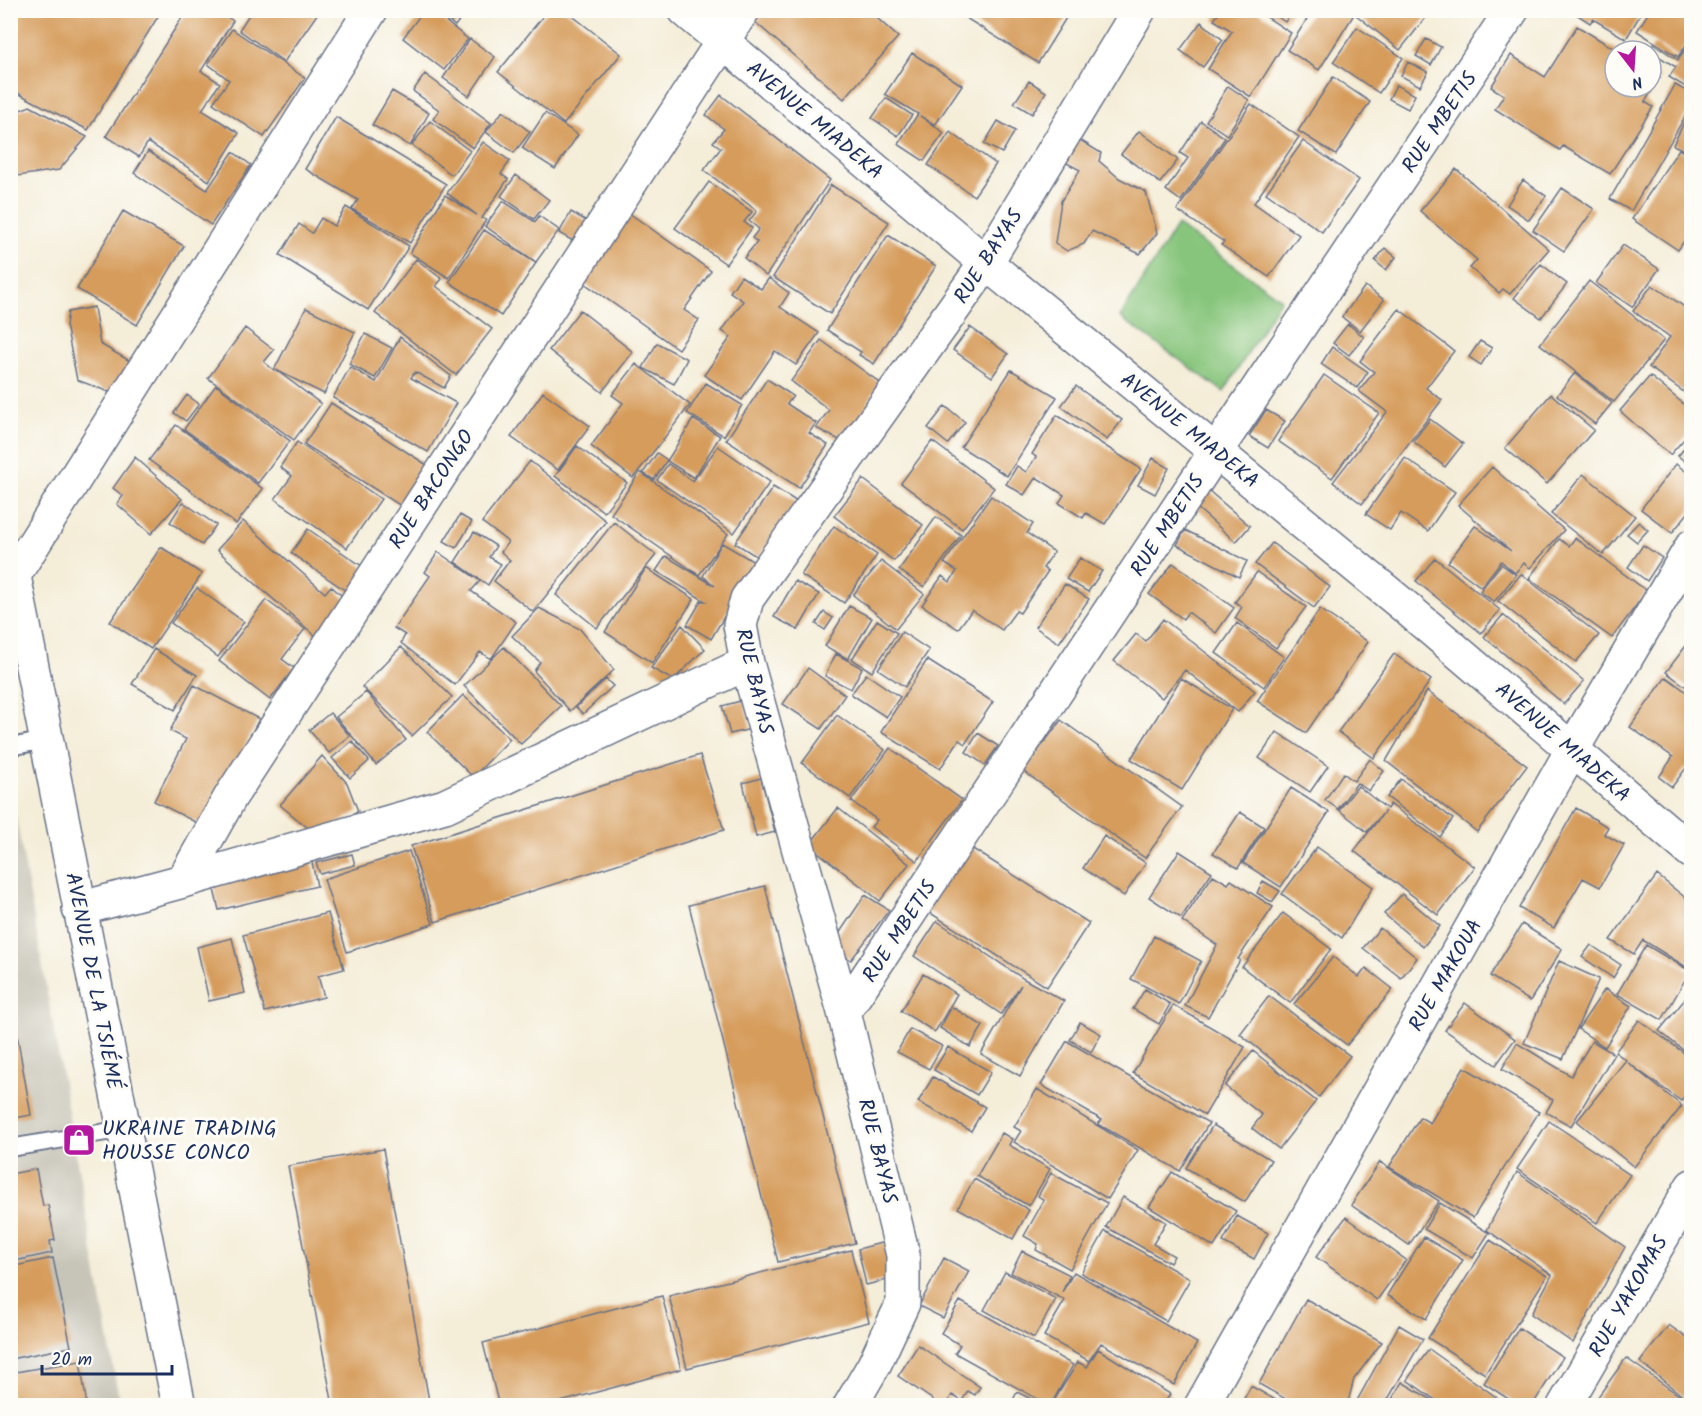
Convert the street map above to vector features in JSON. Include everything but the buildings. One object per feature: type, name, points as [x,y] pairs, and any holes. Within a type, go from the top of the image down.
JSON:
[{"type":"street","points":[[12,568],[371,10]]},
{"type":"street","name":"AVENUE MIADEKA","points":[[685,10],[986,263],[1403,604],[1692,852]]},
{"type":"street","name":"RUE BACONGO","points":[[183,881],[231,796],[743,10]]},
{"type":"street","name":"RUE BAYAS","points":[[850,1406],[874,1365],[903,1303],[903,1255],[844,1012],[747,663],[740,625],[747,599],[986,263],[1139,10]]},
{"type":"street","name":"RUE MBETIS","points":[[844,1012],[1512,10]]},
{"type":"street","name":"RUE MAKOUA","points":[[1201,1406],[1572,750],[1692,546]]},
{"type":"street","name":"AVENUE DE LA TSIÉMÉ","points":[[12,568],[179,1406]]},
{"type":"street","points":[[79,909],[445,806],[747,663]]},
{"type":"street","name":"RUE YAKOMAS","points":[[1564,1406],[1692,1186]]},
{"type":"lane","points":[[10,747],[46,740]]},
{"type":"lane","points":[[10,1148],[124,1129]]},
{"type":"shaded area","points":[[11,788],[120,1405],[11,1405]]},
{"type":"green space","points":[[1177,225],[1281,299],[1224,392],[1120,317]]},
{"type":"place","name":"UKRAINE TRADING HOUSSE CONCO","points":[[79,1140]]}]
